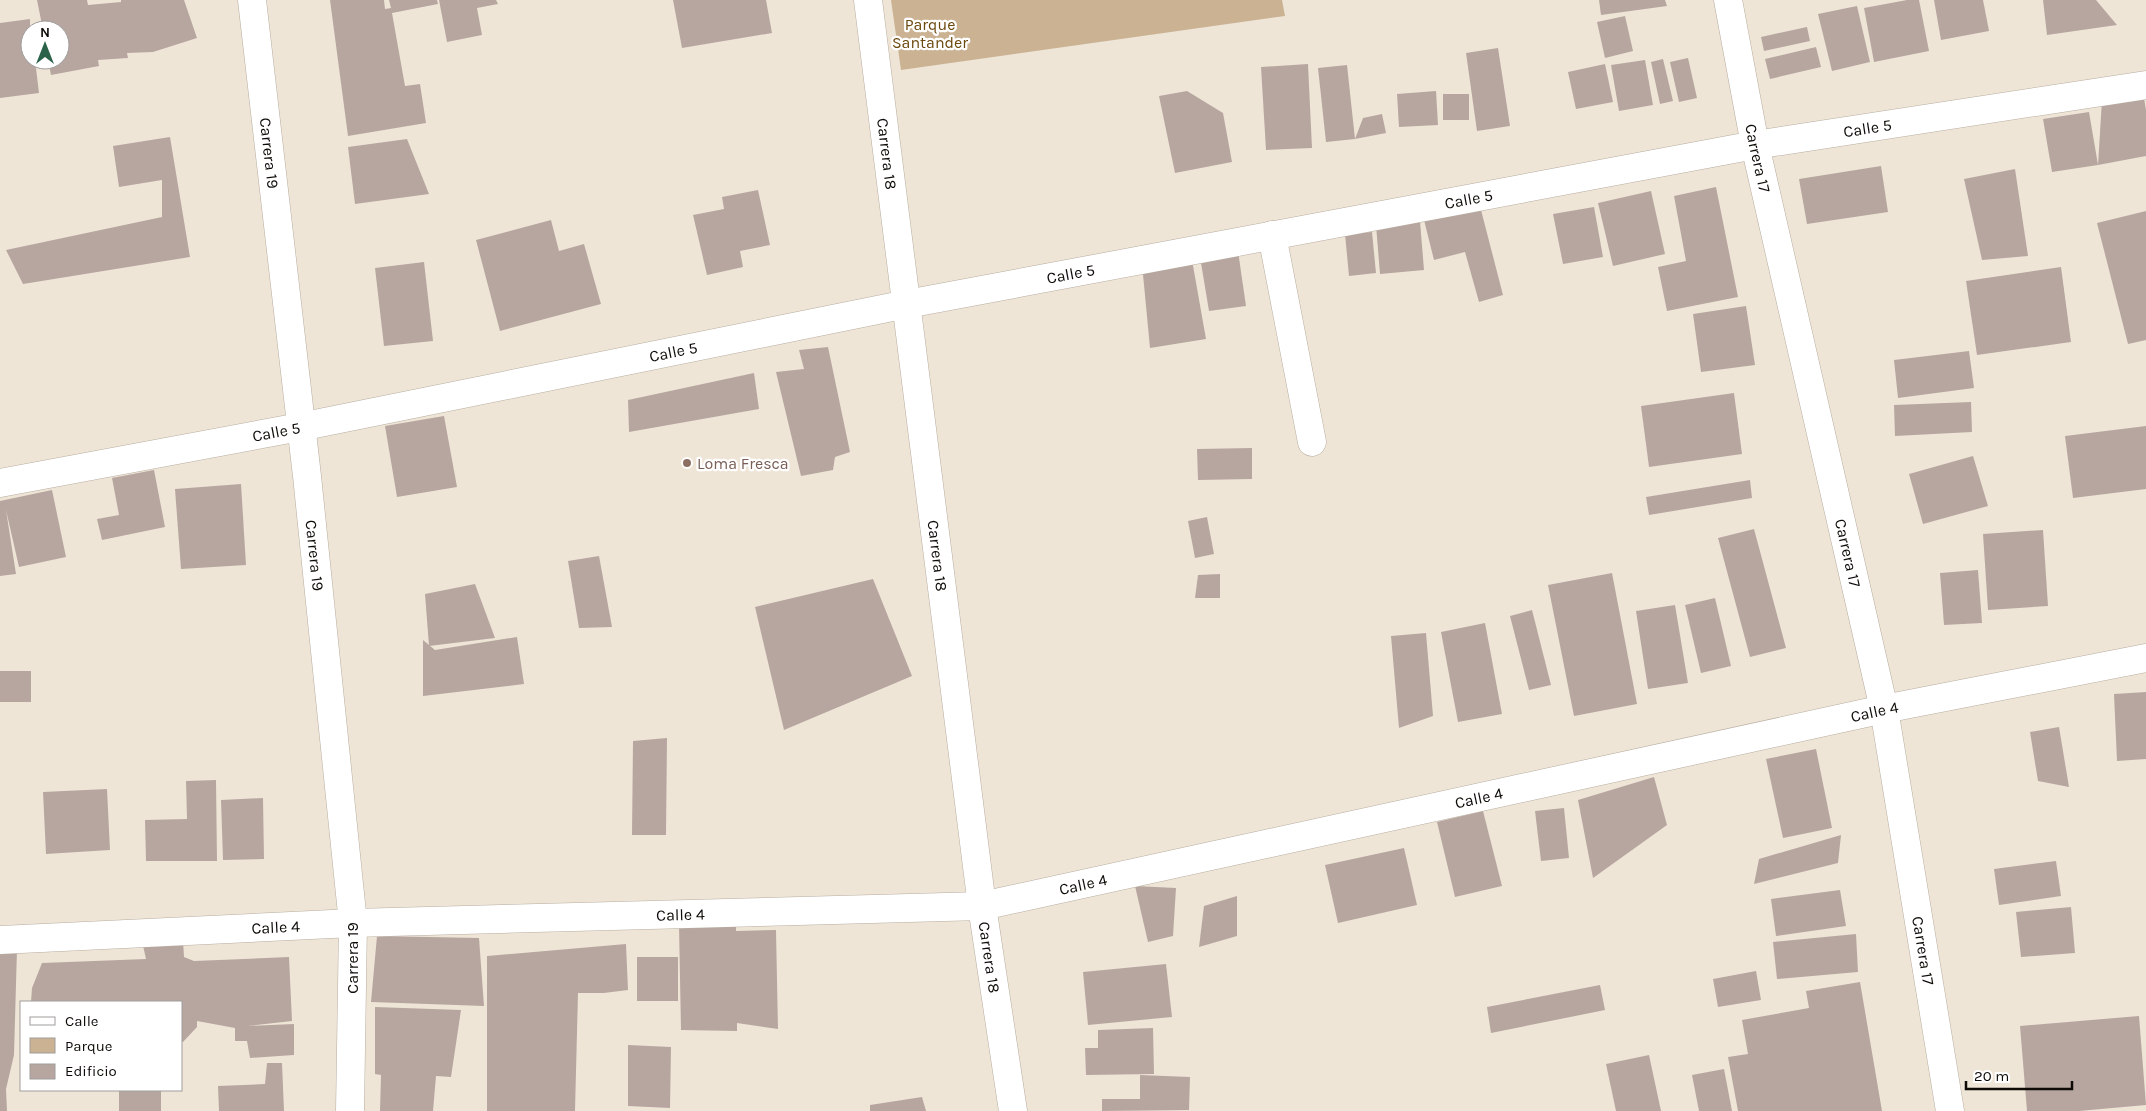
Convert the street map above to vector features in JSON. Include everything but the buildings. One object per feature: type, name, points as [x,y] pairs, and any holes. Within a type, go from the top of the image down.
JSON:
[{"type":"street","name":"Carrera 19","points":[[252,0],[353,923],[350,1111]]},
{"type":"street","name":"Carrera 18","points":[[868,0],[982,906],[1013,1111]]},
{"type":"street","name":"Carrera 17","points":[[1728,0],[1755,145],[1884,709],[1950,1111]]},
{"type":"street","name":"Calle 5","points":[[0,483],[300,428],[907,304],[1755,145],[2146,85]]},
{"type":"street","points":[[1272,235],[1312,442]]},
{"type":"street","name":"Calle 4","points":[[0,940],[353,923],[982,906],[1884,709],[2146,658]]},
{"type":"green space","name":"Parque Santander","points":[[891,0],[1282,0],[1285,16],[901,70]]},
{"type":"place","name":"Loma Fresca","points":[[687,463]]}]
